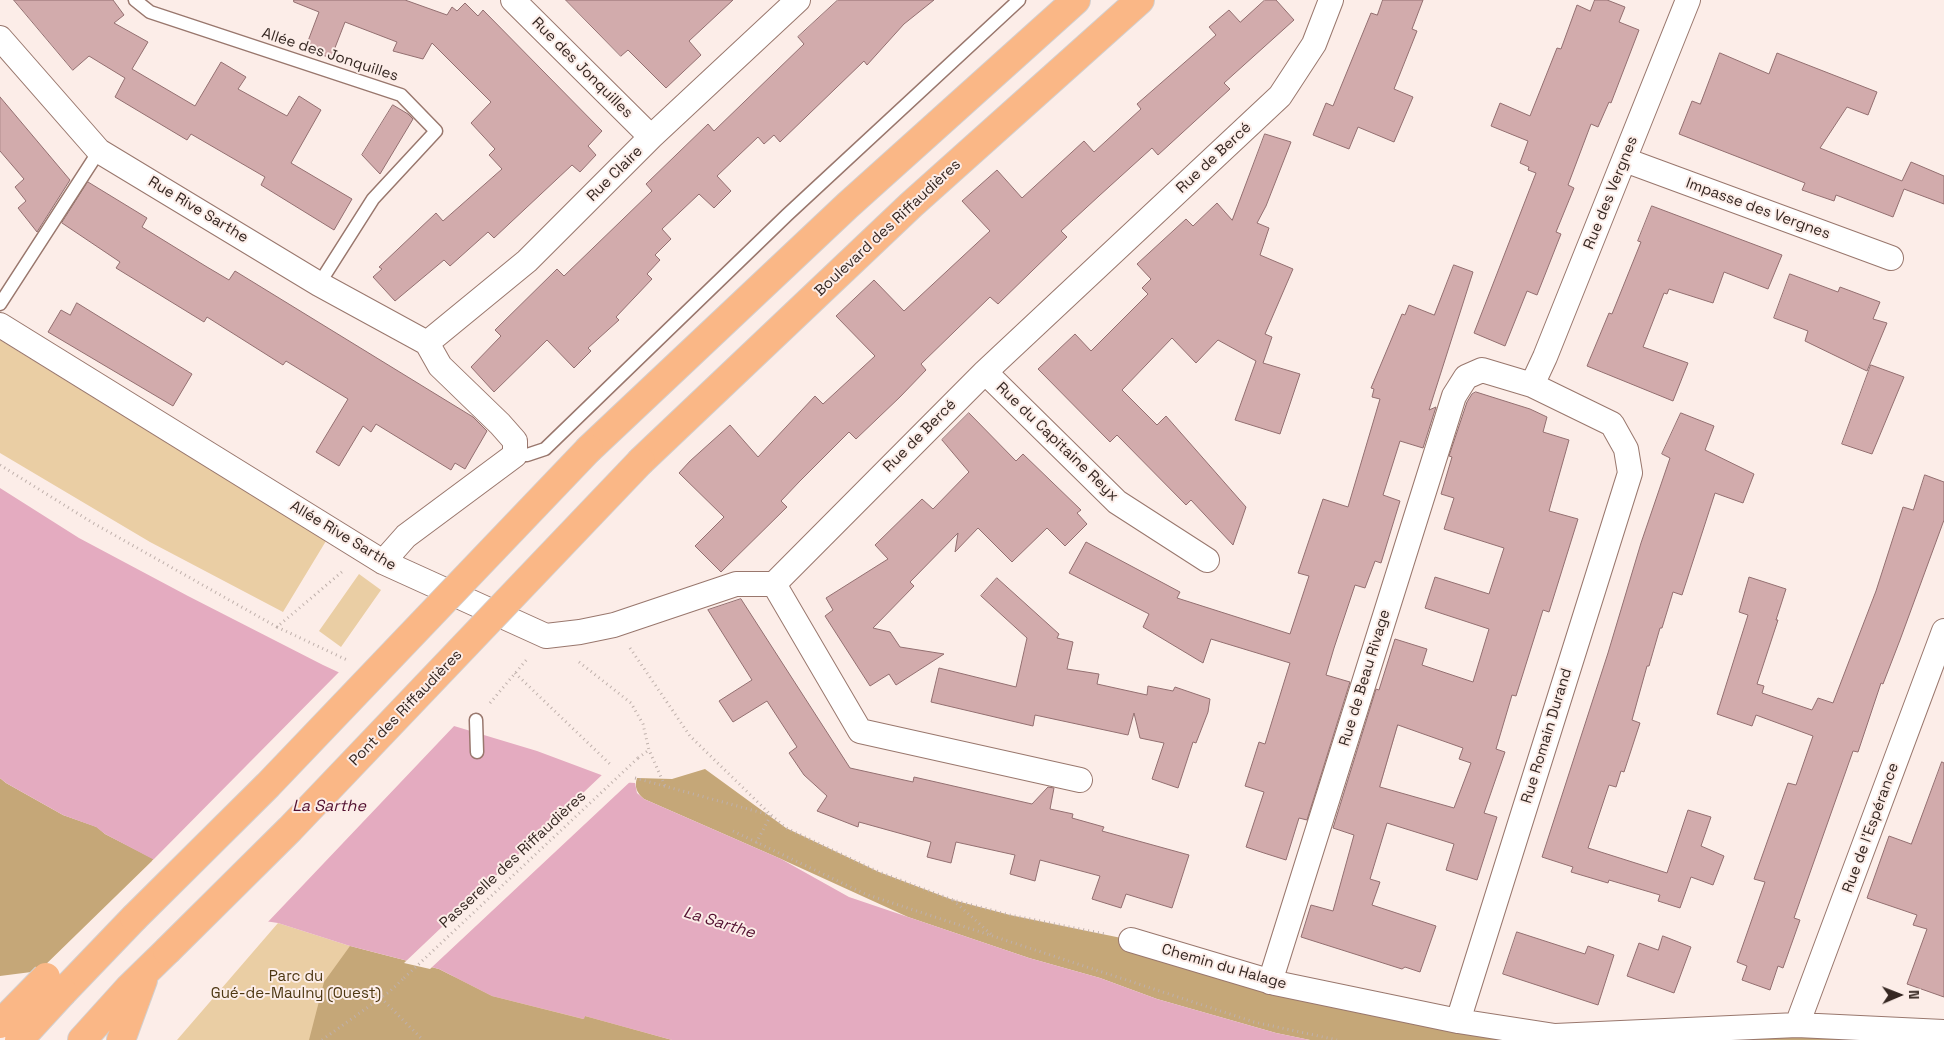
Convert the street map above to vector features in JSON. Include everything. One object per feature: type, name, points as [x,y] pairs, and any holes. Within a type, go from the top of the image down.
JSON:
[{"type":"highway","points":[[0,1024],[107,945],[268,785],[589,449],[848,204],[1076,0]]},
{"type":"highway","name":"Boulevard des Riffaudières","points":[[641,461],[911,205],[1140,0]]},
{"type":"highway","name":"Pont des Riffaudières","points":[[146,972],[290,830],[641,461]]},
{"type":"highway","points":[[89,1032],[146,972]]},
{"type":"highway","points":[[121,1040],[146,972]]},
{"type":"highway","points":[[19,1040],[54,985]]},
{"type":"street","name":"Rue des Jonquilles","points":[[513,0],[651,137]]},
{"type":"street","name":"Rue Claire","points":[[428,342],[527,261],[651,137],[798,0]]},
{"type":"street","name":"Rue de Bercé","points":[[774,584],[985,372],[1280,96],[1314,44],[1330,0]]},
{"type":"street","name":"Rue des Vergnes","points":[[1532,385],[1625,160],[1688,0]]},
{"type":"street","name":"Rue Rive Sarthe","points":[[0,38],[99,151],[319,284],[428,342]]},
{"type":"street","name":"Impasse des Vergnes","points":[[1625,160],[1891,258]]},
{"type":"street","name":"Allée Rive Sarthe","points":[[0,325],[383,562],[546,636]]},
{"type":"street","points":[[383,562],[406,536],[515,456],[515,441],[440,366],[428,342]]},
{"type":"street","name":"Rue de Beau Rivage","points":[[1270,982],[1454,396],[1466,377],[1482,370],[1532,385]]},
{"type":"street","name":"Rue du Capitaine Reyx","points":[[985,372],[1118,502],[1207,560]]},
{"type":"street","name":"Rue Romain Durand","points":[[1458,1021],[1630,473],[1626,449],[1612,424],[1532,385]]},
{"type":"street","points":[[546,636],[614,625],[736,584],[774,584],[860,732],[1080,780]]},
{"type":"street","name":"Rue de l'Espérance","points":[[1797,1025],[1944,631]]},
{"type":"street","name":"Chemin du Halage","points":[[1131,940],[1270,982],[1458,1021],[1555,1036],[1797,1025],[1944,1032]]},
{"type":"lane","name":"Allée des Jonquilles","points":[[135,0],[150,12],[401,95],[436,131],[373,199],[319,284]]},
{"type":"lane","points":[[515,456],[527,455],[545,449],[787,216],[1019,0]]},
{"type":"lane","points":[[0,304],[99,151]]},
{"type":"lane","points":[[476,720],[477,752]]},
{"type":"path","points":[[0,465],[93,523],[277,627],[350,662]]},
{"type":"path","points":[[277,627],[344,570],[383,562]]},
{"type":"path","points":[[614,625],[690,736],[786,828],[879,872],[953,900],[1010,915],[1131,940]]},
{"type":"path","points":[[546,636],[631,703],[644,724],[649,750],[665,786]]},
{"type":"path","points":[[476,720],[515,673],[612,766]]},
{"type":"path","name":"Passerelle des Riffaudières","points":[[322,1040],[381,998],[404,978],[638,758],[649,750]]},
{"type":"path","points":[[635,778],[771,815]]},
{"type":"path","points":[[756,843],[771,815]]},
{"type":"path","points":[[734,831],[865,894],[1254,1022],[1337,1040]]},
{"type":"path","points":[[953,900],[996,938]]},
{"type":"path","points":[[381,998],[423,1040]]},
{"type":"green space","points":[[0,340],[326,541],[283,612],[150,542],[0,453]]},
{"type":"green space","points":[[359,574],[381,590],[341,647],[319,631]]},
{"type":"green space","name":"Parc du Gué-de-Maulny (Ouest)","points":[[278,923],[350,946],[672,1040],[177,1040]]},
{"type":"shaded area","points":[[705,769],[786,828],[879,872],[953,900],[1010,915],[1131,940],[1555,1036],[1797,1025],[1944,1040],[1310,1040],[1276,1033],[1157,999],[1100,978],[1029,958],[908,917],[644,799],[637,790],[637,778],[672,779]]},
{"type":"shaded area","points":[[0,778],[63,815],[97,827],[105,834],[154,859],[39,971],[0,976]]},
{"type":"shaded area","name":"Parc du Gué-de-Maulny (Ouest)","points":[[350,946],[439,969],[492,996],[583,1019],[585,1016],[672,1040],[309,1040],[324,982]]},
{"type":"water","name":"La Sarthe","points":[[0,488],[79,538],[323,665],[454,726],[537,751],[620,782],[635,783],[637,793],[644,799],[781,859],[849,897],[1029,958],[1100,978],[1157,999],[1276,1033],[1310,1040],[672,1040],[585,1016],[584,1019],[492,996],[439,969],[350,946],[278,923],[258,920],[216,866],[200,884],[105,834],[96,827],[63,815],[0,778]]},
{"type":"pier","points":[[341,670],[456,724],[266,924],[256,922],[216,870],[199,886],[152,861]]},
{"type":"pier","points":[[604,773],[620,779],[632,780],[430,969],[404,963]]},
{"type":"building","points":[[14,0],[113,0],[124,15],[114,23],[148,42],[132,69],[195,106],[221,62],[246,77],[238,89],[287,116],[299,96],[321,110],[291,163],[352,199],[334,230],[261,185],[265,177],[191,134],[187,140],[115,97],[125,78],[89,56],[73,70]]},
{"type":"building","points":[[294,0],[405,0],[447,15],[452,7],[457,11],[465,3],[478,16],[483,10],[602,131],[588,146],[596,155],[580,172],[572,165],[494,238],[488,232],[450,266],[444,260],[395,301],[373,277],[382,269],[379,267],[436,213],[443,221],[502,169],[489,155],[495,149],[471,123],[491,102],[432,43],[423,59],[393,51],[397,42],[345,22],[331,58],[305,49],[319,12],[294,2]]},
{"type":"building","points":[[566,0],[733,0],[689,41],[701,55],[666,88],[628,50],[621,56]]},
{"type":"building","points":[[838,0],[934,0],[904,24],[867,65],[864,61],[780,142],[774,135],[764,144],[758,137],[717,176],[731,191],[714,208],[699,194],[662,229],[671,239],[655,255],[660,260],[647,274],[652,279],[616,317],[619,320],[588,348],[591,351],[574,368],[547,340],[494,392],[471,367],[501,336],[495,330],[557,269],[564,276],[652,191],[646,184],[708,124],[714,131],[804,44],[798,37]]},
{"type":"building","points":[[1265,0],[1276,0],[1294,20],[1224,83],[1230,89],[1158,155],[1152,148],[1061,231],[1067,237],[998,304],[990,297],[921,364],[926,370],[900,397],[856,439],[849,432],[799,482],[781,501],[787,507],[721,572],[695,546],[724,517],[679,473],[690,461],[730,425],[758,457],[815,396],[823,404],[875,356],[836,316],[874,280],[904,311],[990,231],[962,201],[997,170],[1022,198],[1084,141],[1094,152],[1141,109],[1137,104],[1216,35],[1209,27],[1229,10],[1240,22]]},
{"type":"building","points":[[1383,0],[1423,0],[1412,29],[1417,31],[1394,89],[1413,97],[1394,142],[1358,127],[1349,149],[1313,135],[1326,103],[1333,106],[1371,13],[1377,15]]},
{"type":"building","points":[[1595,0],[1607,0],[1625,7],[1619,22],[1639,30],[1611,103],[1609,102],[1598,127],[1591,124],[1568,185],[1574,188],[1556,232],[1561,234],[1537,295],[1527,291],[1505,346],[1474,333],[1536,173],[1528,170],[1529,167],[1520,163],[1528,141],[1491,126],[1500,103],[1530,116],[1557,48],[1561,49],[1577,5],[1590,11]]},
{"type":"building","points":[[1720,53],[1769,74],[1777,53],[1877,92],[1868,115],[1847,107],[1820,148],[1902,181],[1911,162],[1944,176],[1944,204],[1904,189],[1893,217],[1836,195],[1834,201],[1802,190],[1805,183],[1679,134],[1692,101],[1700,104]]},
{"type":"building","points":[[0,97],[70,180],[37,232],[18,208],[26,201],[15,187],[24,179],[0,151]]},
{"type":"building","points":[[393,105],[413,119],[380,174],[362,155]]},
{"type":"building","points":[[1265,134],[1291,142],[1266,206],[1257,223],[1269,228],[1260,255],[1293,269],[1265,334],[1272,337],[1263,363],[1300,374],[1280,434],[1235,420],[1256,361],[1218,340],[1196,363],[1172,338],[1122,390],[1157,425],[1166,416],[1246,507],[1233,545],[1191,500],[1186,505],[1117,435],[1110,442],[1038,369],[1075,334],[1091,351],[1148,294],[1142,288],[1151,279],[1137,264],[1186,219],[1193,226],[1217,203],[1232,220]]},
{"type":"building","points":[[88,182],[147,218],[142,227],[207,267],[229,280],[235,271],[473,417],[487,431],[465,469],[455,463],[451,470],[376,424],[371,432],[363,426],[339,466],[316,452],[348,399],[286,361],[283,365],[207,317],[204,322],[116,268],[120,262],[62,223]]},
{"type":"building","points":[[1652,206],[1782,255],[1768,289],[1724,272],[1713,303],[1669,289],[1667,294],[1664,293],[1643,347],[1688,363],[1673,401],[1587,366],[1609,313],[1612,314],[1641,242],[1638,241]]},
{"type":"building","points":[[1454,265],[1473,272],[1429,410],[1436,407],[1423,448],[1400,441],[1383,495],[1400,501],[1381,563],[1375,561],[1365,588],[1355,585],[1334,648],[1326,675],[1350,682],[1307,820],[1299,818],[1286,860],[1246,847],[1264,792],[1245,786],[1259,742],[1265,744],[1290,663],[1211,639],[1203,663],[1143,627],[1149,614],[1069,573],[1086,542],[1180,592],[1177,598],[1290,634],[1309,576],[1298,573],[1323,499],[1348,507],[1380,399],[1372,397],[1374,389],[1371,388],[1402,314],[1405,315],[1409,305],[1434,315]]},
{"type":"building","points":[[1790,274],[1838,292],[1840,287],[1880,302],[1873,319],[1887,323],[1867,371],[1805,341],[1808,331],[1774,318]]},
{"type":"building","points":[[77,303],[192,374],[173,406],[48,332],[61,310],[70,315]]},
{"type":"building","points":[[1871,365],[1904,377],[1872,454],[1842,444]]},
{"type":"building","points":[[1476,392],[1530,409],[1547,417],[1543,432],[1569,440],[1549,511],[1578,519],[1549,612],[1543,610],[1516,696],[1512,695],[1496,749],[1505,752],[1484,813],[1497,817],[1477,880],[1446,870],[1454,844],[1387,823],[1370,879],[1380,882],[1372,905],[1436,926],[1420,972],[1405,967],[1402,969],[1301,937],[1311,905],[1333,911],[1354,835],[1333,828],[1376,689],[1379,690],[1395,639],[1427,649],[1422,665],[1473,682],[1489,629],[1425,608],[1435,577],[1489,594],[1504,548],[1444,529],[1454,498],[1441,494],[1452,457],[1449,456],[1467,402],[1472,394]],"holes":[[[1398,725],[1463,748],[1459,759],[1471,763],[1454,808],[1380,787]]]},
{"type":"building","points":[[969,413],[1016,461],[1023,454],[1081,510],[1077,513],[1087,524],[1065,546],[1047,528],[1012,562],[978,528],[955,552],[958,533],[910,582],[914,586],[873,628],[890,632],[900,647],[944,654],[896,685],[889,674],[870,686],[825,616],[833,610],[826,598],[888,559],[875,545],[922,499],[933,509],[969,472],[942,440]]},
{"type":"building","points":[[1681,413],[1714,426],[1705,450],[1754,474],[1743,503],[1715,493],[1682,595],[1673,592],[1649,666],[1647,666],[1632,720],[1640,723],[1624,772],[1621,771],[1616,787],[1609,785],[1588,848],[1667,873],[1688,810],[1711,817],[1701,846],[1724,856],[1713,885],[1691,877],[1680,908],[1658,901],[1660,895],[1609,880],[1608,883],[1571,872],[1573,867],[1542,857],[1608,653],[1641,543],[1670,458],[1662,454]]},
{"type":"building","points":[[1925,475],[1944,482],[1944,520],[1883,684],[1881,683],[1858,752],[1853,751],[1794,918],[1800,920],[1783,968],[1778,966],[1770,990],[1742,980],[1747,966],[1737,962],[1765,882],[1754,879],[1788,783],[1796,785],[1813,736],[1756,715],[1752,726],[1717,714],[1748,615],[1739,612],[1749,577],[1786,589],[1757,684],[1764,686],[1762,693],[1812,710],[1818,698],[1833,703],[1876,591],[1903,507],[1913,510]]},
{"type":"building","points":[[997,578],[1059,634],[1057,638],[1073,642],[1067,669],[1099,674],[1097,684],[1147,695],[1148,686],[1173,691],[1175,687],[1210,699],[1208,712],[1196,743],[1193,742],[1178,788],[1152,779],[1164,743],[1140,738],[1134,713],[1128,735],[1035,715],[1033,726],[931,702],[939,668],[1016,687],[1027,638],[981,596]]},
{"type":"building","points":[[741,599],[850,768],[913,782],[914,777],[1032,804],[1048,787],[1054,788],[1050,809],[1073,814],[1072,818],[1104,827],[1102,831],[1189,855],[1172,908],[1126,894],[1121,908],[1092,899],[1100,876],[1040,860],[1035,881],[1010,874],[1015,855],[956,842],[951,863],[927,857],[931,842],[859,822],[858,827],[817,811],[827,796],[804,775],[789,753],[797,747],[767,701],[733,722],[719,701],[752,680],[708,610]]},
{"type":"building","points":[[1942,762],[1944,763],[1944,997],[1907,984],[1927,929],[1913,925],[1917,915],[1867,898],[1889,836],[1911,844]]},
{"type":"building","points":[[1517,932],[1585,954],[1588,946],[1614,955],[1598,1005],[1503,974]]},
{"type":"building","points":[[1663,936],[1691,947],[1674,993],[1627,976],[1639,943],[1658,950]]}]
